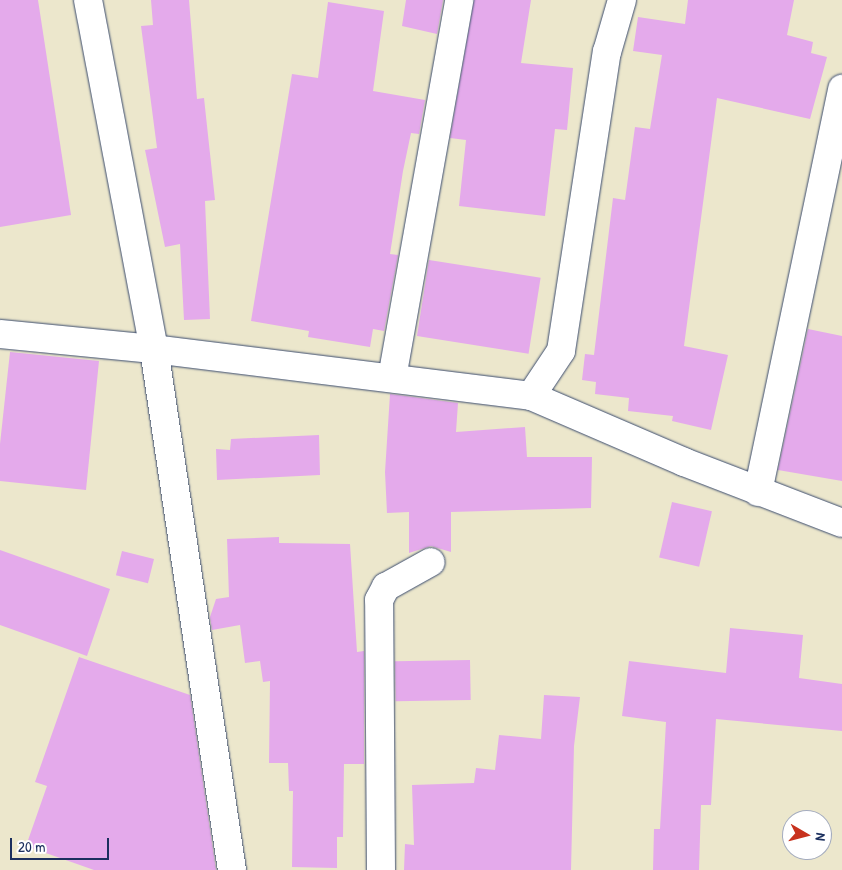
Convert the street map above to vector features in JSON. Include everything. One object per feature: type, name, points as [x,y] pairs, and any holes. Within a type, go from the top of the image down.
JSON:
[{"type":"street","points":[[88,0],[154,349],[232,870]]},
{"type":"street","points":[[392,378],[459,0]]},
{"type":"street","points":[[531,396],[561,351],[607,52],[622,0]]},
{"type":"street","points":[[758,492],[842,90]]},
{"type":"street","points":[[0,334],[154,349],[531,396],[758,492],[842,523]]},
{"type":"street","points":[[382,870],[379,600],[386,588],[431,562]]},
{"type":"building","points":[[0,0],[38,0],[71,215],[0,227]]},
{"type":"building","points":[[151,0],[189,0],[197,99],[204,98],[215,200],[205,201],[210,319],[184,320],[180,244],[165,247],[145,150],[157,148],[141,26],[153,25]]},
{"type":"building","points":[[406,0],[443,0],[437,34],[402,26]]},
{"type":"building","points":[[474,0],[531,0],[521,63],[573,68],[567,130],[555,129],[545,216],[459,206],[466,140],[450,138]]},
{"type":"building","points":[[688,0],[794,0],[787,35],[813,42],[811,53],[827,57],[810,119],[717,98],[684,346],[728,355],[711,430],[672,421],[673,416],[628,411],[629,398],[595,394],[596,382],[582,380],[585,354],[594,355],[613,198],[625,200],[635,127],[650,129],[662,55],[633,51],[638,17],[685,24]]},
{"type":"building","points":[[328,2],[384,11],[373,91],[425,100],[419,134],[411,133],[403,171],[390,254],[398,255],[384,331],[373,329],[370,347],[308,337],[309,331],[251,321],[292,74],[318,78]]},
{"type":"building","points":[[429,260],[541,278],[529,354],[417,336]]},
{"type":"building","points":[[808,329],[842,336],[842,481],[778,470]]},
{"type":"building","points":[[10,352],[99,361],[86,490],[0,481],[0,444]]},
{"type":"building","points":[[390,394],[458,403],[456,432],[525,427],[527,457],[592,457],[591,508],[451,512],[451,552],[431,546],[409,553],[409,512],[387,513],[385,472]]},
{"type":"building","points":[[319,435],[320,475],[217,480],[216,449],[230,450],[231,439]]},
{"type":"building","points":[[672,502],[712,511],[699,567],[659,558]]},
{"type":"building","points":[[279,537],[279,543],[350,544],[357,652],[364,651],[364,764],[344,764],[343,837],[337,837],[337,868],[292,867],[293,791],[289,791],[288,763],[269,763],[270,681],[263,682],[260,661],[245,663],[240,625],[212,630],[210,617],[216,599],[229,597],[227,539]]},
{"type":"building","points":[[0,550],[110,589],[87,656],[0,625]]},
{"type":"building","points":[[122,551],[154,559],[148,583],[116,575]]},
{"type":"building","points":[[730,628],[803,635],[799,678],[842,684],[842,731],[716,719],[711,805],[701,805],[699,870],[653,870],[654,829],[660,829],[666,722],[622,716],[629,661],[726,673]]},
{"type":"building","points":[[79,657],[190,695],[216,870],[94,870],[26,846],[47,786],[35,782]]},
{"type":"building","points":[[470,660],[471,700],[396,701],[395,661]]},
{"type":"building","points":[[544,695],[580,697],[574,746],[571,870],[404,870],[405,844],[414,845],[412,785],[474,783],[476,768],[495,770],[499,735],[541,739]]}]
